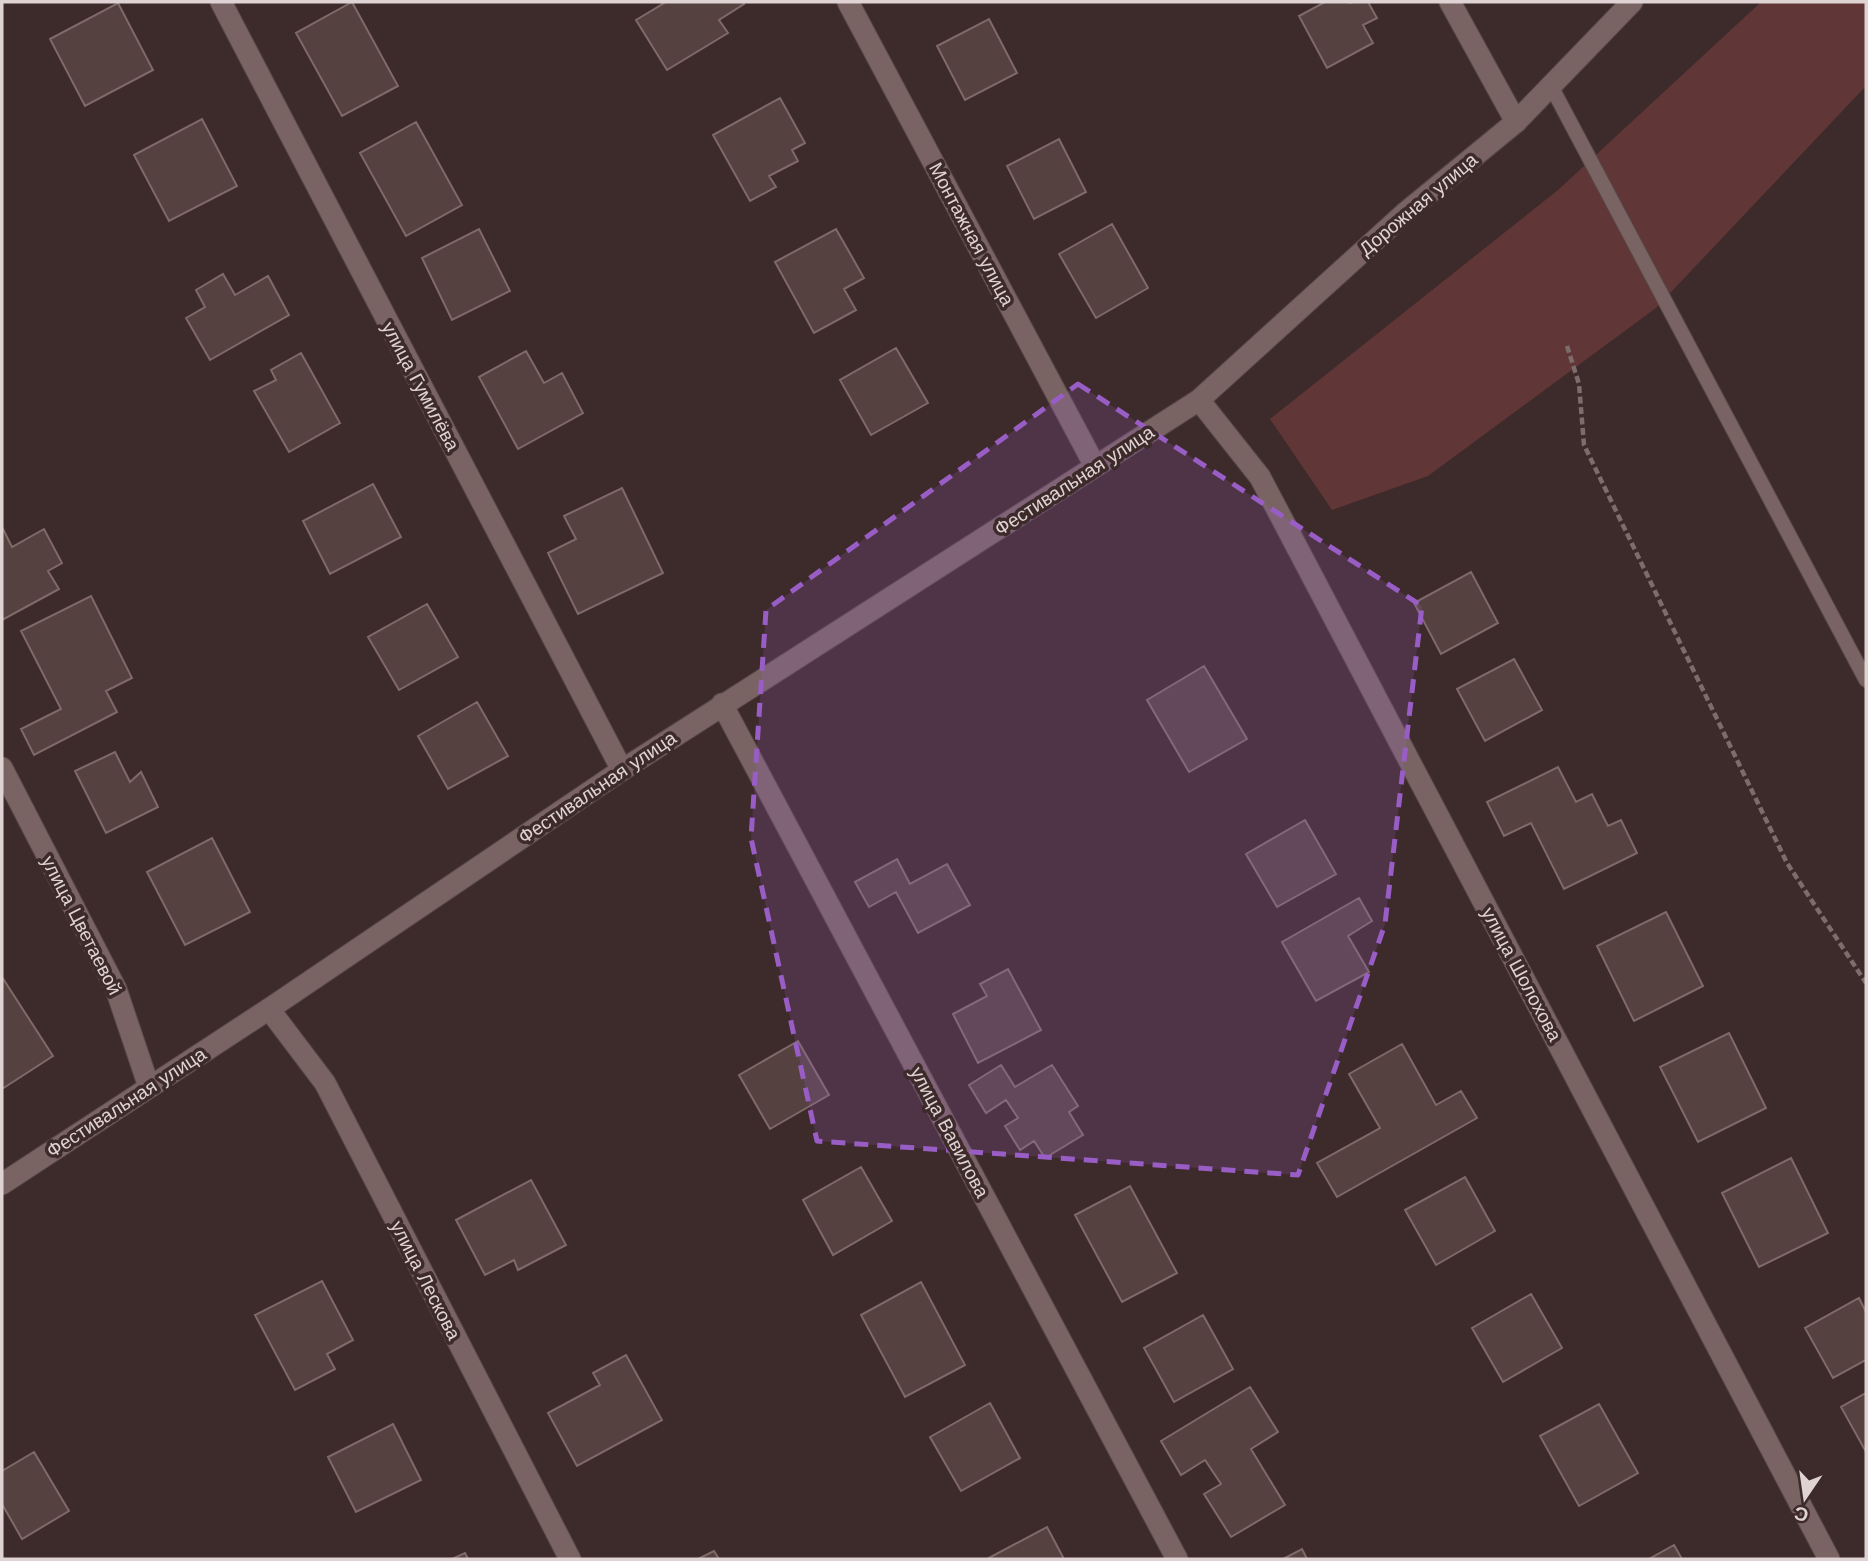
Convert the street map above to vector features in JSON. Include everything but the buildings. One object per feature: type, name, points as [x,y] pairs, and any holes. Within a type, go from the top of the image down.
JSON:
[{"type":"street","name":"улица Гумилёва","points":[[221,2],[621,770]]},
{"type":"street","name":"Монтажная улица","points":[[848,2],[1096,466]]},
{"type":"street","points":[[1450,2],[1516,122]]},
{"type":"street","name":"Дорожная улица","points":[[1199,400],[1405,213],[1516,122],[1632,2]]},
{"type":"street","name":"Фестивальная улица","points":[[2,1184],[269,1009],[621,770],[1199,400]]},
{"type":"street","name":"улица Шолохова","points":[[1199,400],[1260,477],[1829,1559]]},
{"type":"street","name":"улица Вавилова","points":[[722,704],[1177,1559]]},
{"type":"street","name":"улица Цветаевой","points":[[2,768],[116,989],[149,1087]]},
{"type":"street","name":"улица Лескова","points":[[269,1009],[325,1083],[570,1559]]},
{"type":"lane","points":[[1551,86],[1866,680]]},
{"type":"path","points":[[1567,346],[1579,384],[1584,446],[1787,863],[1866,983]]},
{"type":"highlighted area","points":[[1078,384],[1422,606],[1385,924],[1298,1175],[817,1141],[751,838],[766,610]]},
{"type":"shaded area","points":[[1761,2],[1866,2],[1866,86],[1656,308],[1428,476],[1332,510],[1270,419],[1558,190]]}]
